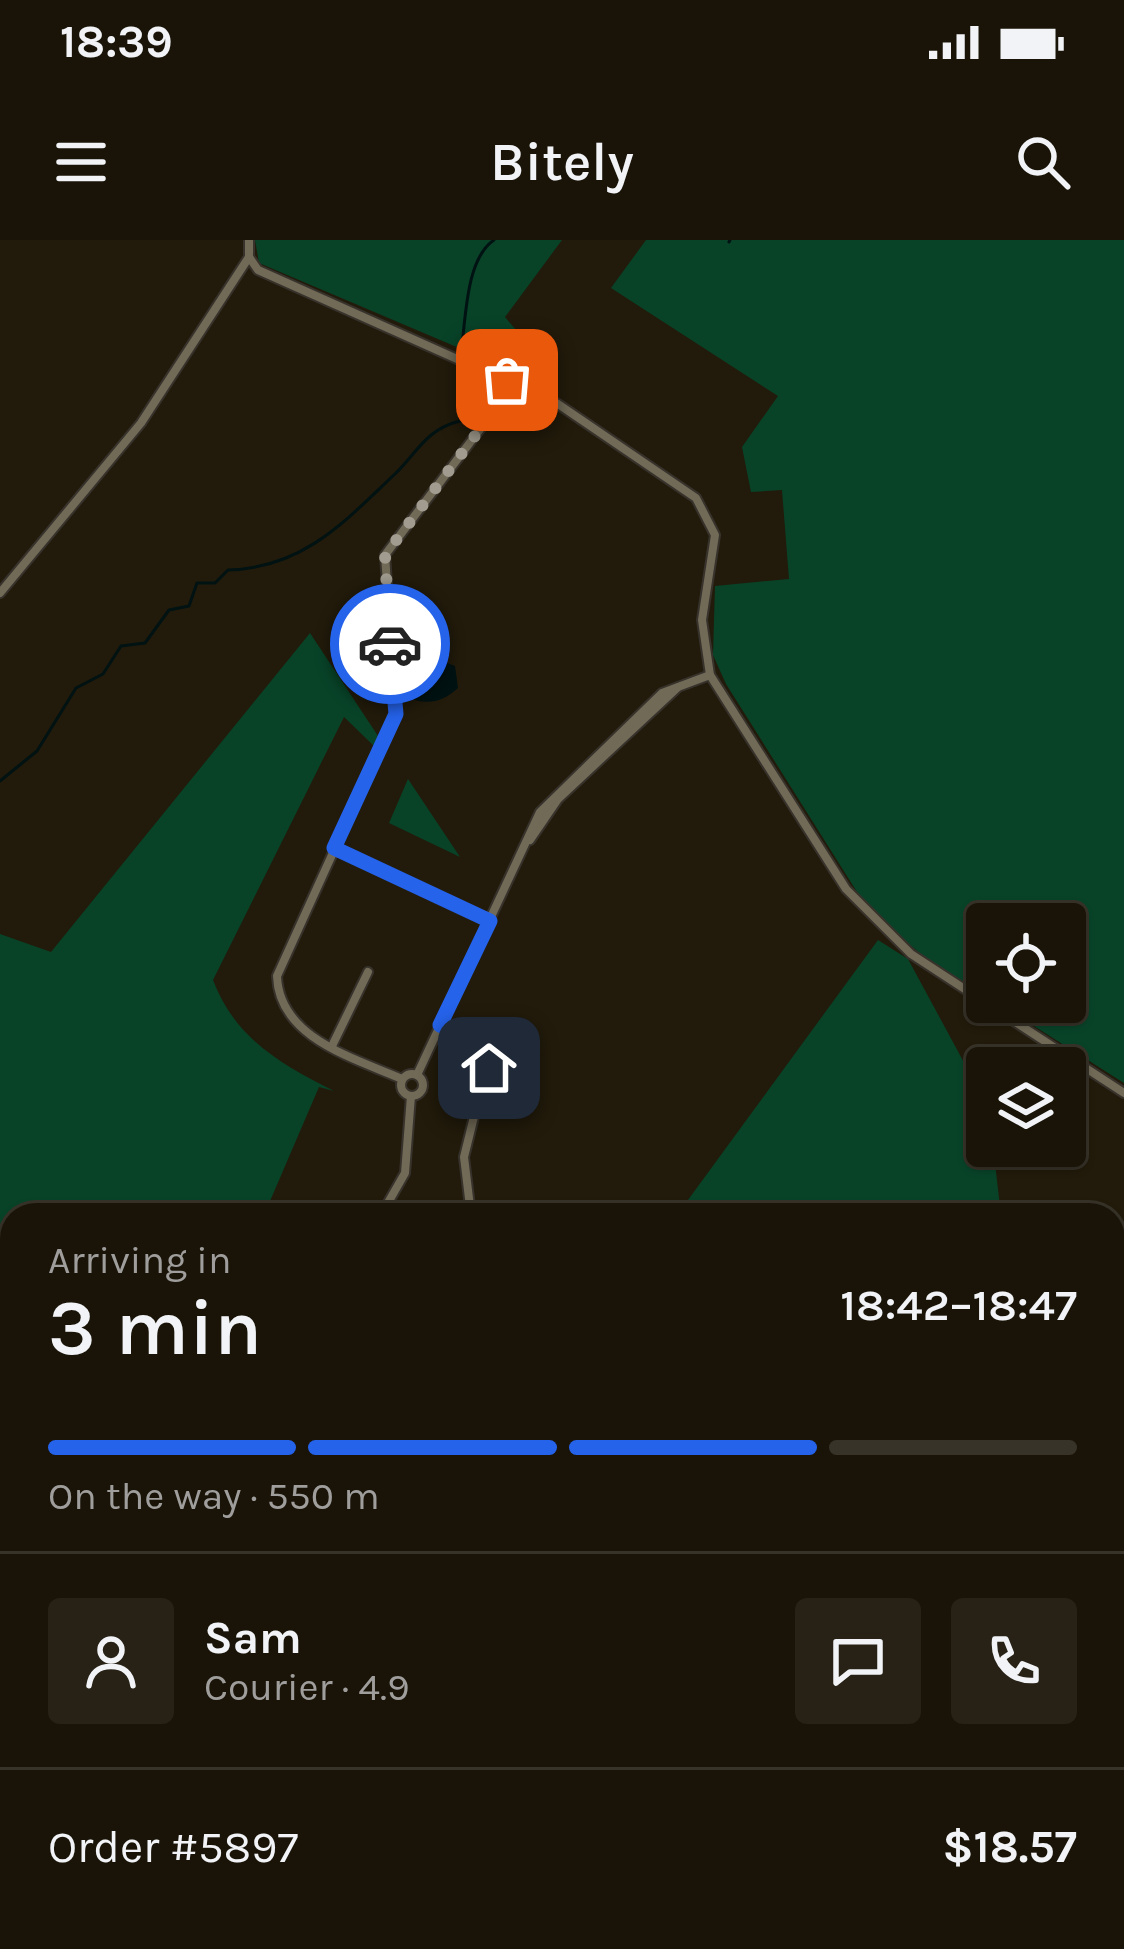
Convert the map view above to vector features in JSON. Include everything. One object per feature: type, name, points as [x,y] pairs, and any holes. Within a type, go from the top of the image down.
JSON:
[{"type":"street","points":[[0,593],[141,423],[249,257],[249,240]]},
{"type":"street","points":[[249,257],[258,270],[283,283],[579,416],[684,488],[711,517],[713,559],[702,620],[710,675],[776,772],[834,873],[880,928],[925,964],[1124,1093]]},
{"type":"street","points":[[417,1075],[402,1079],[332,1046],[290,1019],[277,976],[396,714],[385,555],[484,424],[507,380]]},
{"type":"street","points":[[411,1096],[422,1090],[417,1075],[552,796],[650,704],[710,675]]},
{"type":"street","points":[[334,848],[490,921]]},
{"type":"street","points":[[332,1046],[368,972]]},
{"type":"street","points":[[440,1025],[480,1045],[488,1060],[464,1156],[470,1203]]},
{"type":"street","points":[[402,1079],[402,1090],[411,1096]]},
{"type":"street","points":[[388,1203],[405,1173],[411,1096]]},
{"type":"green space","points":[[255,240],[562,240],[505,317],[516,330],[492,362],[259,263]]},
{"type":"green space","points":[[646,240],[1124,240],[1124,1083],[1086,1059],[1086,1047],[1067,1047],[1029,1023],[1086,1023],[1086,903],[966,903],[966,984],[927,959],[869,911],[726,684],[713,655],[715,586],[789,579],[782,490],[751,492],[742,447],[778,396],[611,288]]},
{"type":"green space","points":[[310,633],[378,736],[374,746],[344,717],[213,980],[234,1018],[262,1047],[334,1091],[319,1087],[269,1203],[0,1203],[0,934],[51,952]]},
{"type":"green space","points":[[408,779],[460,857],[389,823]]},
{"type":"green space","points":[[878,940],[908,959],[966,1066],[966,1167],[995,1167],[1000,1203],[686,1203]]},
{"type":"shaded area","points":[[429,656],[455,666],[458,688],[436,701],[423,702],[410,698],[414,661]]},
{"type":"waterway","points":[[462,345],[473,273],[494,240]]},
{"type":"waterway","points":[[0,781],[37,751],[76,688],[103,674],[121,646],[145,643],[169,610],[189,606],[197,583],[215,583],[228,570],[279,561],[321,539],[431,435],[460,421],[460,376]]},
{"type":"way so far","points":[[390,644],[382,572],[385,555],[484,424],[507,380]]},
{"type":"route","points":[[390,644],[396,714],[334,848],[490,921],[440,1025],[480,1045],[489,1068]]}]
